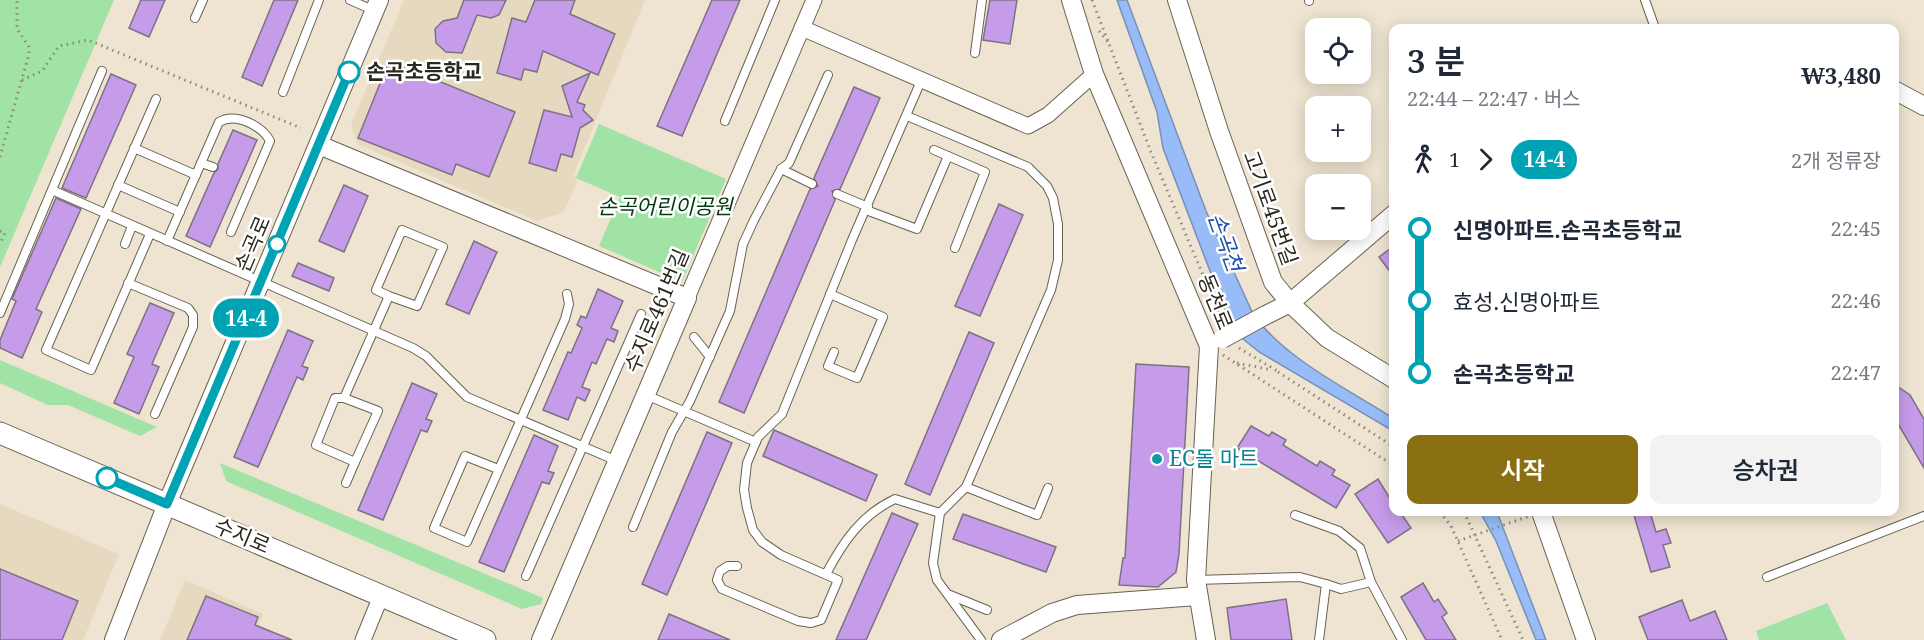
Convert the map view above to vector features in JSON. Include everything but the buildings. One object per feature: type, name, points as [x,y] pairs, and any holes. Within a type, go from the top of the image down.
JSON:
[{"type":"main road","name":"수지로","points":[[0,433],[485,640]]},
{"type":"street","name":"수지로461번길","points":[[541,640],[814,0]]},
{"type":"street","name":"동천로","points":[[1071,0],[1094,74],[1222,339],[1196,588],[1206,640]]},
{"type":"street","name":"고기로45번길","points":[[1177,0],[1219,131],[1273,282],[1290,303],[1327,338],[1389,376]]},
{"type":"street","name":"손곡로","points":[[114,640],[167,504],[377,5]]},
{"type":"street","points":[[802,28],[1028,126],[1048,115],[1094,74]]},
{"type":"street","points":[[1899,93],[1924,106]]},
{"type":"street","points":[[319,145],[687,298]]},
{"type":"street","points":[[1222,339],[1290,303],[1389,218]]},
{"type":"street","points":[[1542,516],[1586,640]]},
{"type":"street","points":[[1001,640],[1052,613],[1077,605],[1196,588]]},
{"type":"street","points":[[363,640],[381,596]]},
{"type":"lane","points":[[195,18],[203,0]]},
{"type":"lane","points":[[283,92],[319,0]]},
{"type":"lane","points":[[350,0],[377,5]]},
{"type":"lane","points":[[724,121],[775,0]]},
{"type":"lane","points":[[975,53],[982,0]]},
{"type":"lane","points":[[1645,0],[1654,24]]},
{"type":"lane","points":[[0,313],[102,71]]},
{"type":"lane","points":[[633,527],[672,432],[710,357],[730,311],[743,244],[781,169],[789,163],[828,75]]},
{"type":"lane","points":[[738,566],[728,566],[720,571],[717,580],[722,589],[798,621],[811,623],[821,620],[838,580],[781,555],[762,542],[753,530],[744,490],[747,463],[756,442],[782,414],[830,294],[921,81]]},
{"type":"lane","points":[[150,234],[91,369],[46,350],[156,99]]},
{"type":"lane","points":[[907,116],[1028,168],[1047,186],[1057,211],[1056,275],[966,487],[940,513],[933,563],[938,580],[981,640]]},
{"type":"lane","points":[[167,241],[219,122],[234,119],[246,122],[265,133],[270,141],[231,232]]},
{"type":"lane","points":[[134,148],[196,175]]},
{"type":"lane","points":[[934,150],[985,172],[955,248]]},
{"type":"lane","points":[[837,194],[917,229],[948,156]]},
{"type":"lane","points":[[201,163],[213,167]]},
{"type":"lane","points":[[781,169],[812,184]]},
{"type":"lane","points":[[244,179],[253,183]]},
{"type":"lane","points":[[118,185],[180,212]]},
{"type":"lane","points":[[51,190],[374,331],[426,356],[467,397],[618,461]]},
{"type":"lane","points":[[125,244],[132,226]]},
{"type":"lane","points":[[402,230],[443,247],[417,306],[389,296],[376,290],[402,230]]},
{"type":"lane","points":[[128,283],[188,308],[192,315],[192,327],[155,414]]},
{"type":"lane","points":[[498,470],[465,456],[434,528],[467,542],[565,319],[569,304],[567,294]]},
{"type":"lane","points":[[830,294],[883,317],[857,378],[828,366],[834,352]]},
{"type":"lane","points":[[344,398],[389,296]]},
{"type":"lane","points":[[526,576],[640,314]]},
{"type":"lane","points":[[694,337],[710,357]]},
{"type":"lane","points":[[646,395],[756,442]]},
{"type":"lane","points":[[346,483],[378,411],[344,398],[335,398],[316,445],[355,462]]},
{"type":"lane","points":[[966,487],[1037,515],[1048,488]]},
{"type":"lane","points":[[826,574],[854,529],[879,506],[895,499],[940,513]]},
{"type":"lane","points":[[1295,515],[1339,531],[1360,548],[1371,582],[1402,640]]},
{"type":"lane","points":[[1767,577],[1924,516]]},
{"type":"lane","points":[[1196,588],[1300,577],[1341,589],[1371,582]]},
{"type":"lane","points":[[1319,640],[1326,584]]},
{"type":"lane","points":[[948,595],[987,610]]},
{"type":"path","points":[[0,156],[29,47],[17,29],[16,0]]},
{"type":"path","points":[[1092,0],[1222,339],[1235,363],[1389,463]]},
{"type":"path","points":[[22,80],[42,70],[58,46],[88,39],[301,128]]},
{"type":"path","points":[[0,231],[4,233],[0,244]]},
{"type":"path","points":[[1222,339],[1279,372],[1389,444]]},
{"type":"path","points":[[1235,363],[1257,365],[1279,372]]},
{"type":"path","points":[[1443,516],[1451,526],[1502,640]]},
{"type":"path","points":[[1466,516],[1523,640]]},
{"type":"path","points":[[1458,541],[1530,516]]},
{"type":"shaded area","name":"손곡초등학교","points":[[404,0],[645,0],[574,174],[577,182],[564,212],[537,221],[357,144],[351,125]]},
{"type":"shaded area","points":[[0,504],[119,554],[83,640],[0,640]]},
{"type":"shaded area","points":[[185,580],[263,614],[252,640],[160,640]]},
{"type":"green space","points":[[0,0],[114,0],[0,267]]},
{"type":"green space","name":"손곡어린이공원","points":[[599,124],[726,179],[682,282],[599,246],[620,197],[576,178]]},
{"type":"green space","points":[[0,360],[157,427],[140,436],[68,405],[48,405],[0,383]]},
{"type":"green space","points":[[220,463],[543,598],[541,604],[522,609],[226,481]]},
{"type":"green space","points":[[1827,603],[1846,640],[1759,640],[1756,631]]},
{"type":"water","points":[[1117,0],[1127,0],[1206,211],[1254,316],[1284,347],[1301,360],[1389,416],[1389,429],[1259,352],[1231,326],[1163,148],[1157,112]]},
{"type":"water","points":[[1482,516],[1499,516],[1546,640],[1536,640],[1496,541]]},
{"type":"bus line","name":"14-4","points":[[107,478],[167,504],[349,72]]},
{"type":"place","name":"손곡초등학교","points":[[349,72]]},
{"type":"place","name":"EC돌 마트","points":[[1157,459]]},
{"type":"water label","name":"손곡천","points":[[1226,242]]}]
